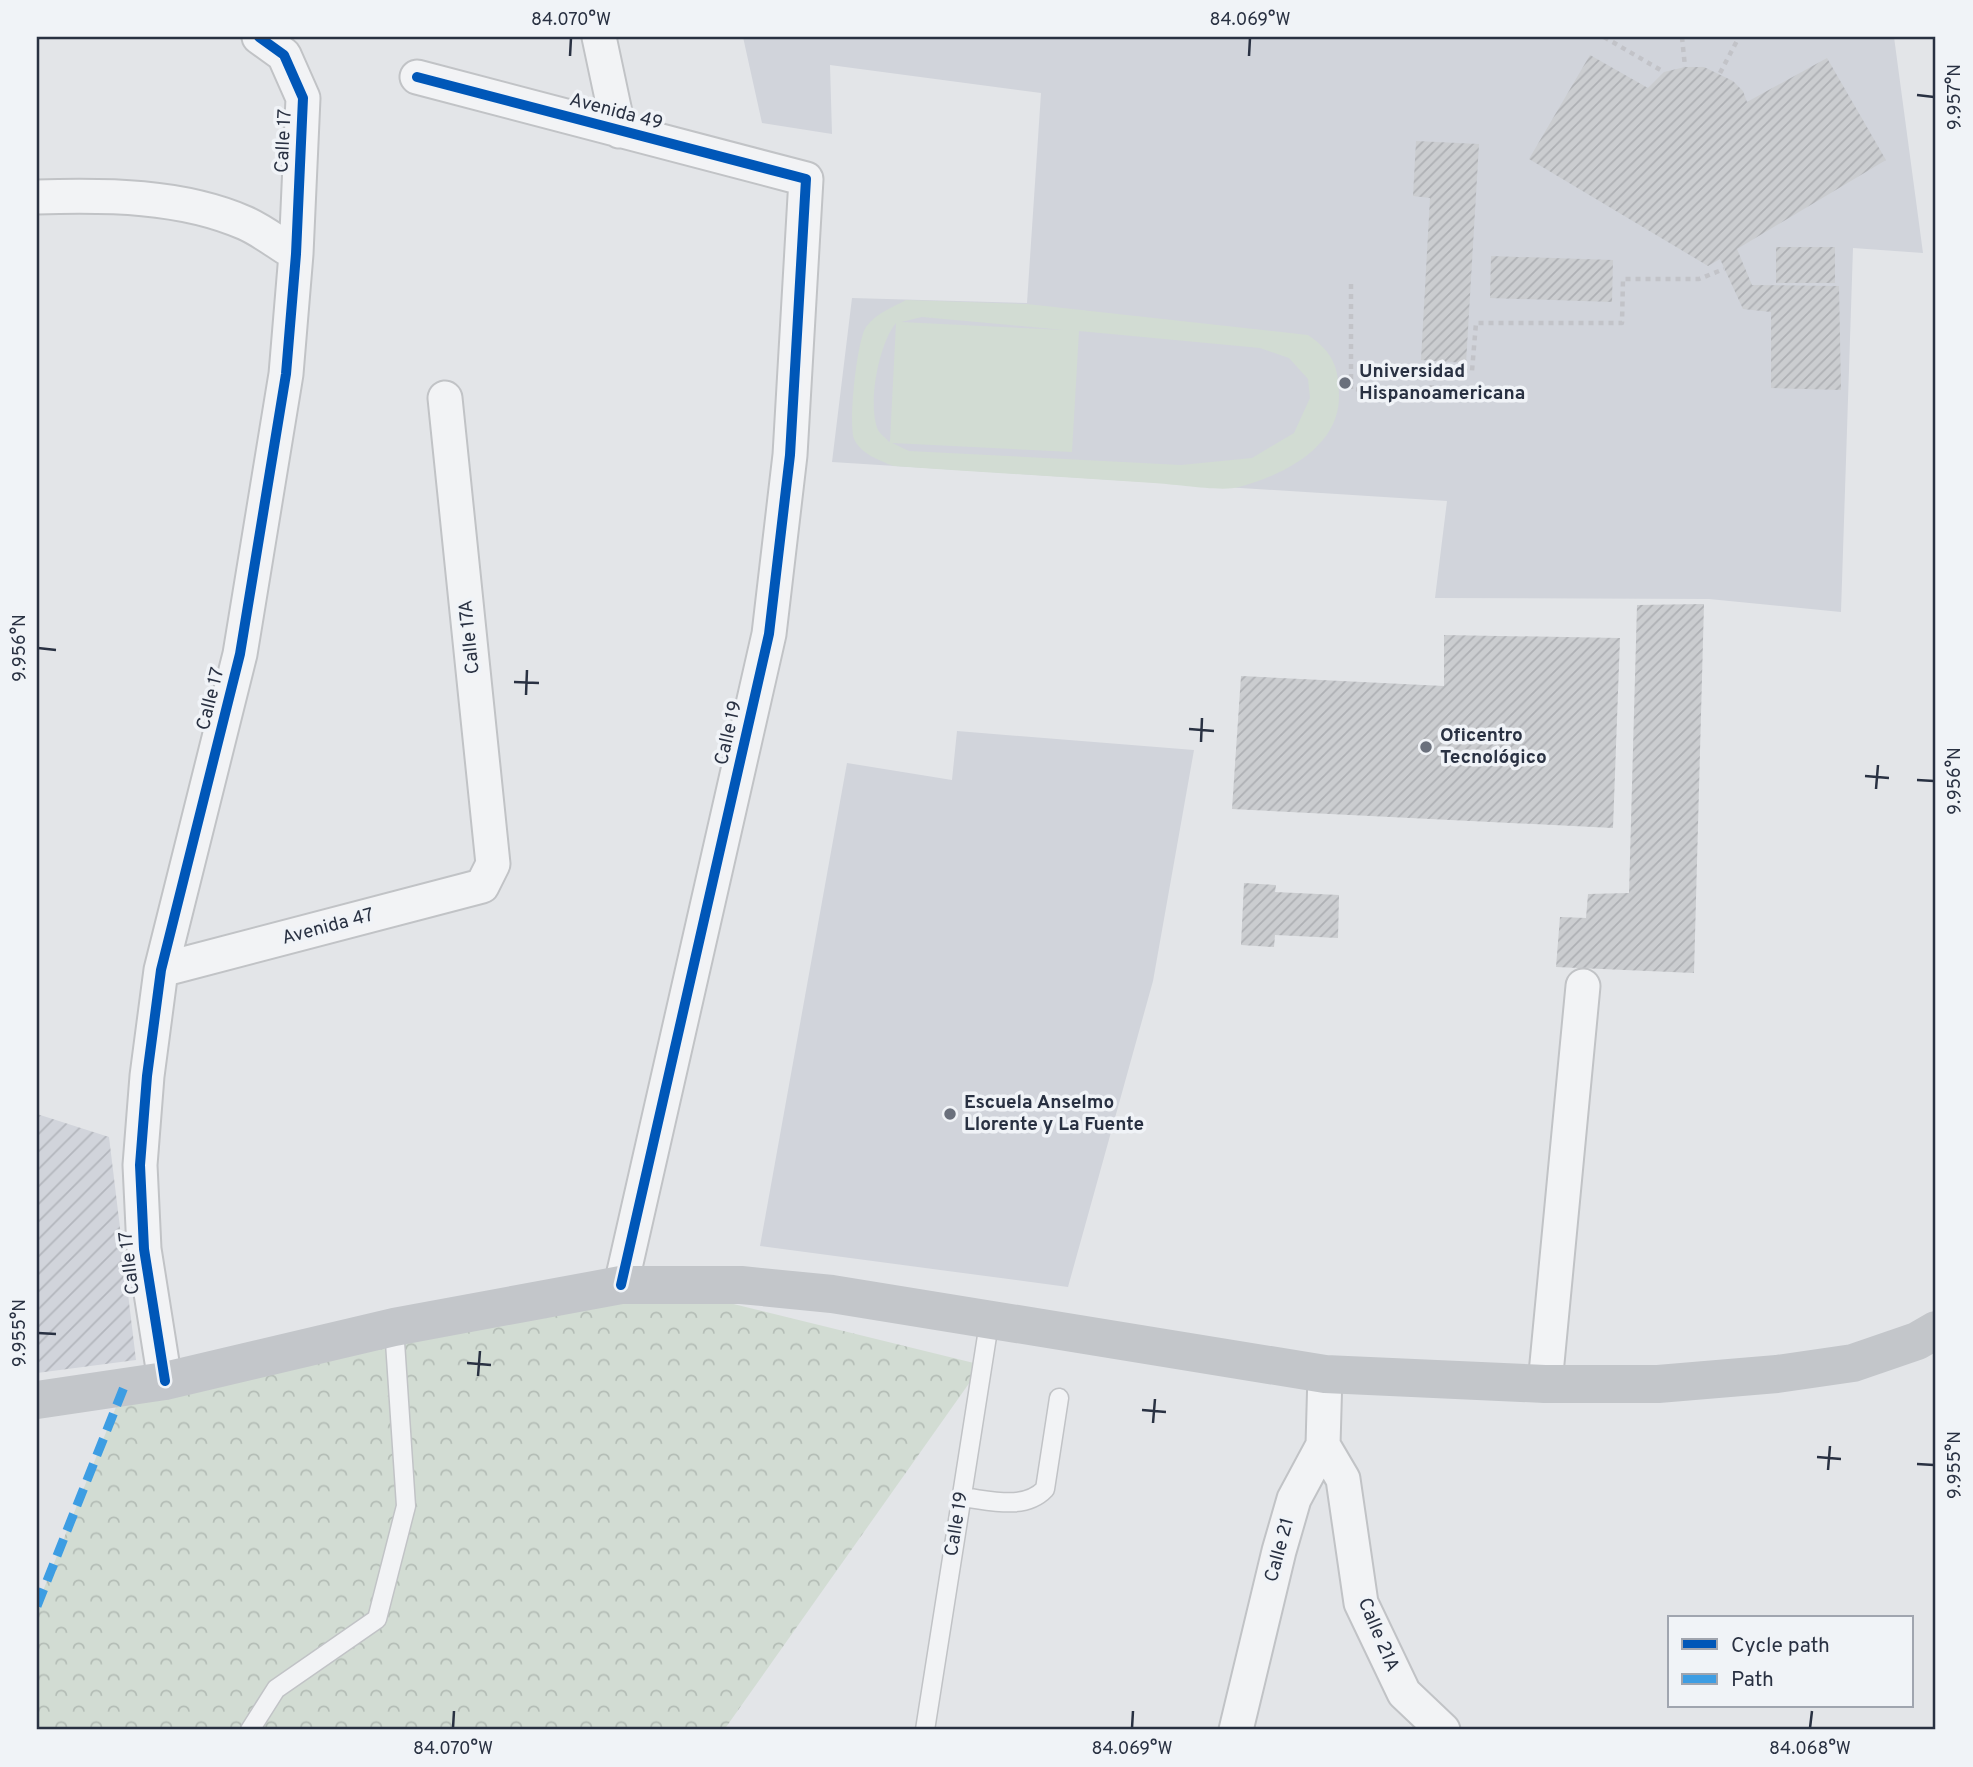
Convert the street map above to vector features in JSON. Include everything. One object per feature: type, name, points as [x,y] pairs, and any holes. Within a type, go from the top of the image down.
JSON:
[{"type":"main road","points":[[37,1400],[165,1381],[394,1327],[621,1285],[741,1285],[832,1294],[990,1317],[1325,1374],[1545,1384],[1658,1384],[1777,1374],[1853,1363],[1917,1341],[1936,1330]]},
{"type":"street","name":"Calle 17","points":[[165,1381],[144,1249],[140,1165],[161,971],[240,654],[286,374],[296,254],[303,97],[284,55],[259,37]]},
{"type":"street","points":[[599,37],[619,131]]},
{"type":"street","name":"Avenida 49","points":[[417,77],[806,179]]},
{"type":"street","name":"Calle 19","points":[[621,1285],[769,634],[790,455],[806,179]]},
{"type":"street","points":[[37,197],[148,199],[200,207],[246,224],[296,254]]},
{"type":"street","name":"Calle 17A","points":[[445,398],[493,864],[490,876]]},
{"type":"street","name":"Avenida 47","points":[[161,971],[482,886],[490,876]]},
{"type":"street","points":[[1545,1384],[1583,986]]},
{"type":"street","name":"Calle 21","points":[[1236,1730],[1294,1499],[1323,1445],[1325,1374]]},
{"type":"street","name":"Calle 21A","points":[[1323,1445],[1343,1479],[1361,1603],[1404,1693],[1443,1730]]},
{"type":"lane","name":"Calle 19","points":[[925,1730],[990,1317]]},
{"type":"lane","points":[[250,1730],[276,1689],[377,1619],[406,1506],[394,1327]]},
{"type":"lane","points":[[961,1497],[1025,1503],[1035,1500],[1045,1489],[1059,1398]]},
{"type":"path","points":[[1604,37],[1664,72]]},
{"type":"path","points":[[1682,37],[1685,67]]},
{"type":"path","points":[[1720,73],[1739,37]]},
{"type":"path","points":[[1351,284],[1351,389],[1431,395],[1433,370],[1472,371],[1476,323],[1622,323],[1623,279],[1699,279],[1724,270]]},
{"type":"shaded area","name":"Universidad Hispanoamericana","points":[[743,37],[1894,37],[1923,253],[1853,248],[1841,612],[1709,599],[1435,598],[1447,501],[832,462],[852,298],[1027,303],[1041,93],[830,65],[832,134],[762,123]]},
{"type":"shaded area","name":"Escuela Anselmo Llorente y La Fuente","points":[[957,731],[1194,750],[1153,981],[1068,1287],[760,1246],[847,763],[952,780]]},
{"type":"shaded area","points":[[37,1114],[109,1137],[136,1360],[37,1373]]},
{"type":"green space","points":[[906,300],[1027,304],[1308,335],[1329,354],[1336,369],[1339,397],[1336,415],[1329,431],[1305,457],[1272,475],[1231,488],[893,466],[871,456],[857,444],[852,430],[853,400],[859,348],[866,327],[879,315]],"holes":[[[922,317],[1064,330],[901,322]],[[896,323],[889,442],[878,430],[874,390],[884,344]],[[1079,331],[1260,348],[1289,358],[1308,379],[1310,398],[1294,433],[1252,458],[1181,465],[909,451],[892,443],[1072,452]]]},
{"type":"green space","points":[[656,1285],[982,1365],[724,1730],[37,1730],[37,1606],[124,1387]]},
{"type":"building","points":[[1590,55],[1648,88],[1664,72],[1685,67],[1704,67],[1733,81],[1743,91],[1747,102],[1827,58],[1886,160],[1737,249],[1752,285],[1839,286],[1841,390],[1771,388],[1771,312],[1743,309],[1720,259],[1708,266],[1529,159]]},
{"type":"building","points":[[1416,141],[1479,144],[1466,363],[1421,360],[1430,198],[1413,196]]},
{"type":"building","points":[[1776,247],[1835,247],[1835,283],[1776,283]]},
{"type":"building","points":[[1491,256],[1613,260],[1612,302],[1490,298]]},
{"type":"building","points":[[1704,604],[1694,973],[1556,967],[1560,917],[1586,918],[1588,894],[1629,893],[1637,605]]},
{"type":"building","name":"Oficentro Tecnológico","points":[[1444,635],[1620,638],[1613,828],[1232,809],[1241,676],[1444,686]]},
{"type":"building","points":[[1244,883],[1276,885],[1275,892],[1339,895],[1338,938],[1275,935],[1274,947],[1241,945]]},
{"type":"marked path","points":[[37,1606],[124,1387]]},
{"type":"cycle path","points":[[165,1381],[144,1249],[140,1165],[147,1076],[161,970],[240,654],[286,374],[296,254],[303,98],[284,55],[259,37]]},
{"type":"cycle path","points":[[417,77],[806,179],[790,455],[769,634],[621,1285]]},
{"type":"place","name":"Universidad Hispanoamericana","points":[[1345,383]]},
{"type":"place","name":"Oficentro Tecnológico","points":[[1426,747]]},
{"type":"place","name":"Escuela Anselmo Llorente y La Fuente","points":[[950,1114]]}]
